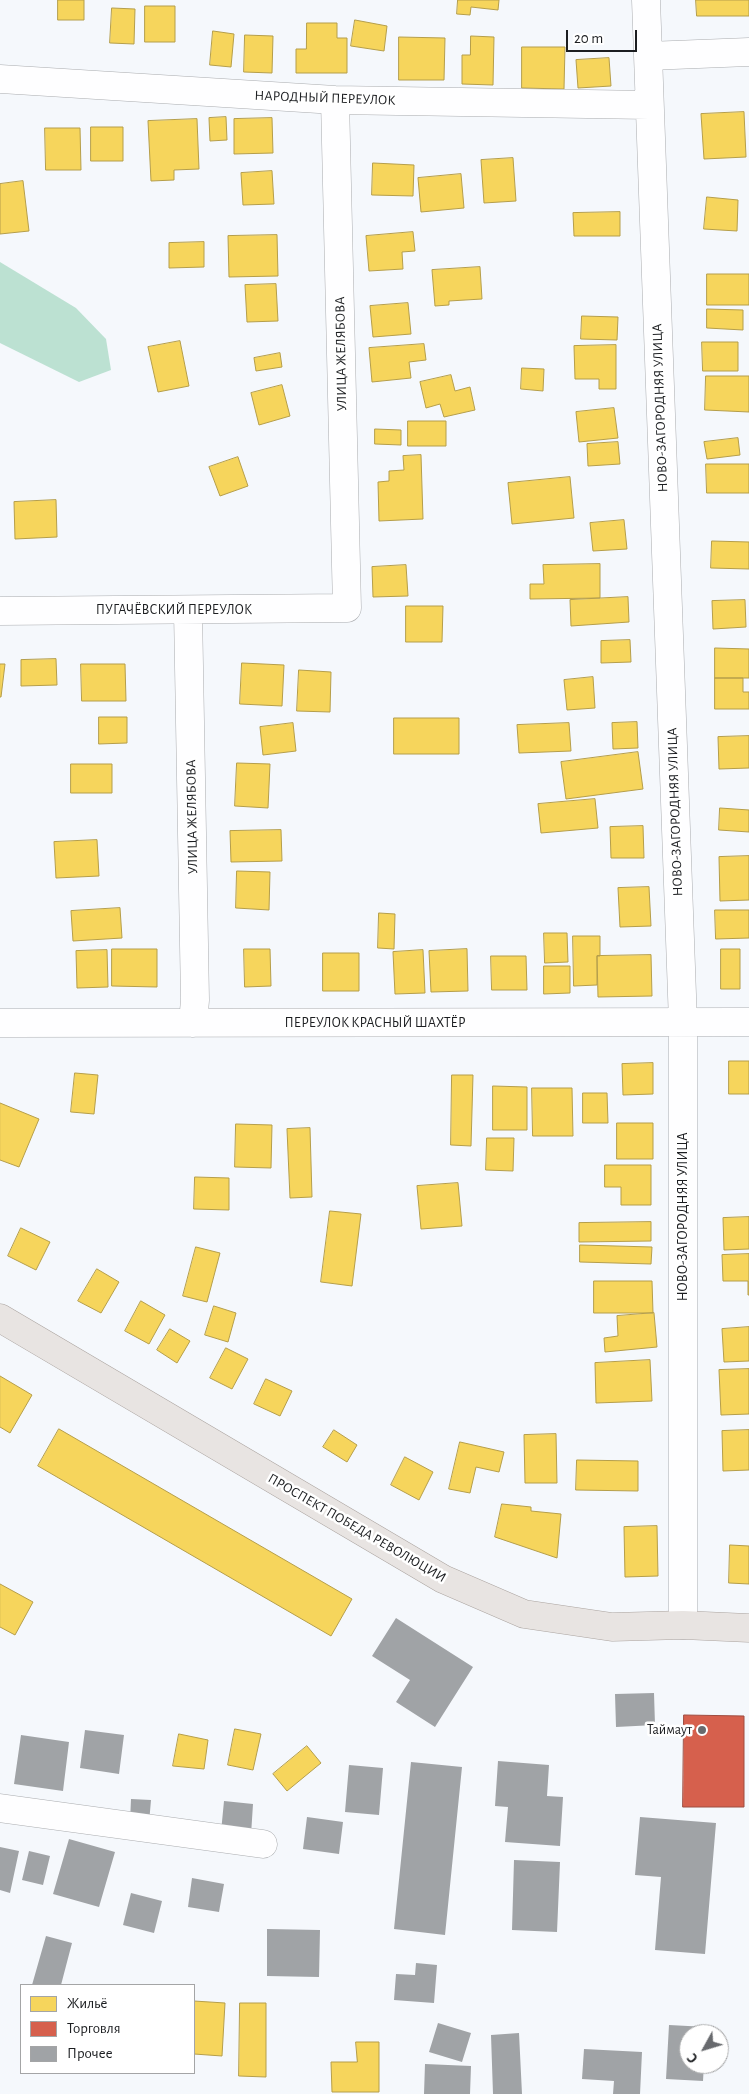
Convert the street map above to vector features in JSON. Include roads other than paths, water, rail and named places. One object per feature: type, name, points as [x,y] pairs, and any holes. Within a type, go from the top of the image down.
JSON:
[{"type":"main road","name":"ПРОСПЕКТ ПОБЕДА РЕВОЛЮЦИИ","points":[[0,1318],[443,1579],[524,1614],[612,1627],[683,1625],[749,1628]]},
{"type":"street","name":"НОВО-ЗАГОРОДНЯЯ УЛИЦА","points":[[646,0],[683,1022],[683,1625]]},
{"type":"street","points":[[648,56],[749,52]]},
{"type":"street","name":"НАРОДНЫЙ ПЕРЕУЛОК","points":[[0,79],[335,100],[650,105]]},
{"type":"street","name":"УЛИЦА ЖЕЛЯБОВА","points":[[335,100],[348,608]]},
{"type":"street","name":"ПУГАЧЁВСКИЙ ПЕРЕУЛОК","points":[[0,611],[188,611],[348,608]]},
{"type":"street","name":"УЛИЦА ЖЕЛЯБОВА","points":[[188,611],[195,1000],[193,1023]]},
{"type":"street","name":"ПЕРЕУЛОК КРАСНЫЙ ШАХТЁР","points":[[0,1023],[749,1022]]},
{"type":"street","points":[[0,1808],[263,1844]]},
{"type":"place","name":"Таймаут","points":[[702,1730]]}]
